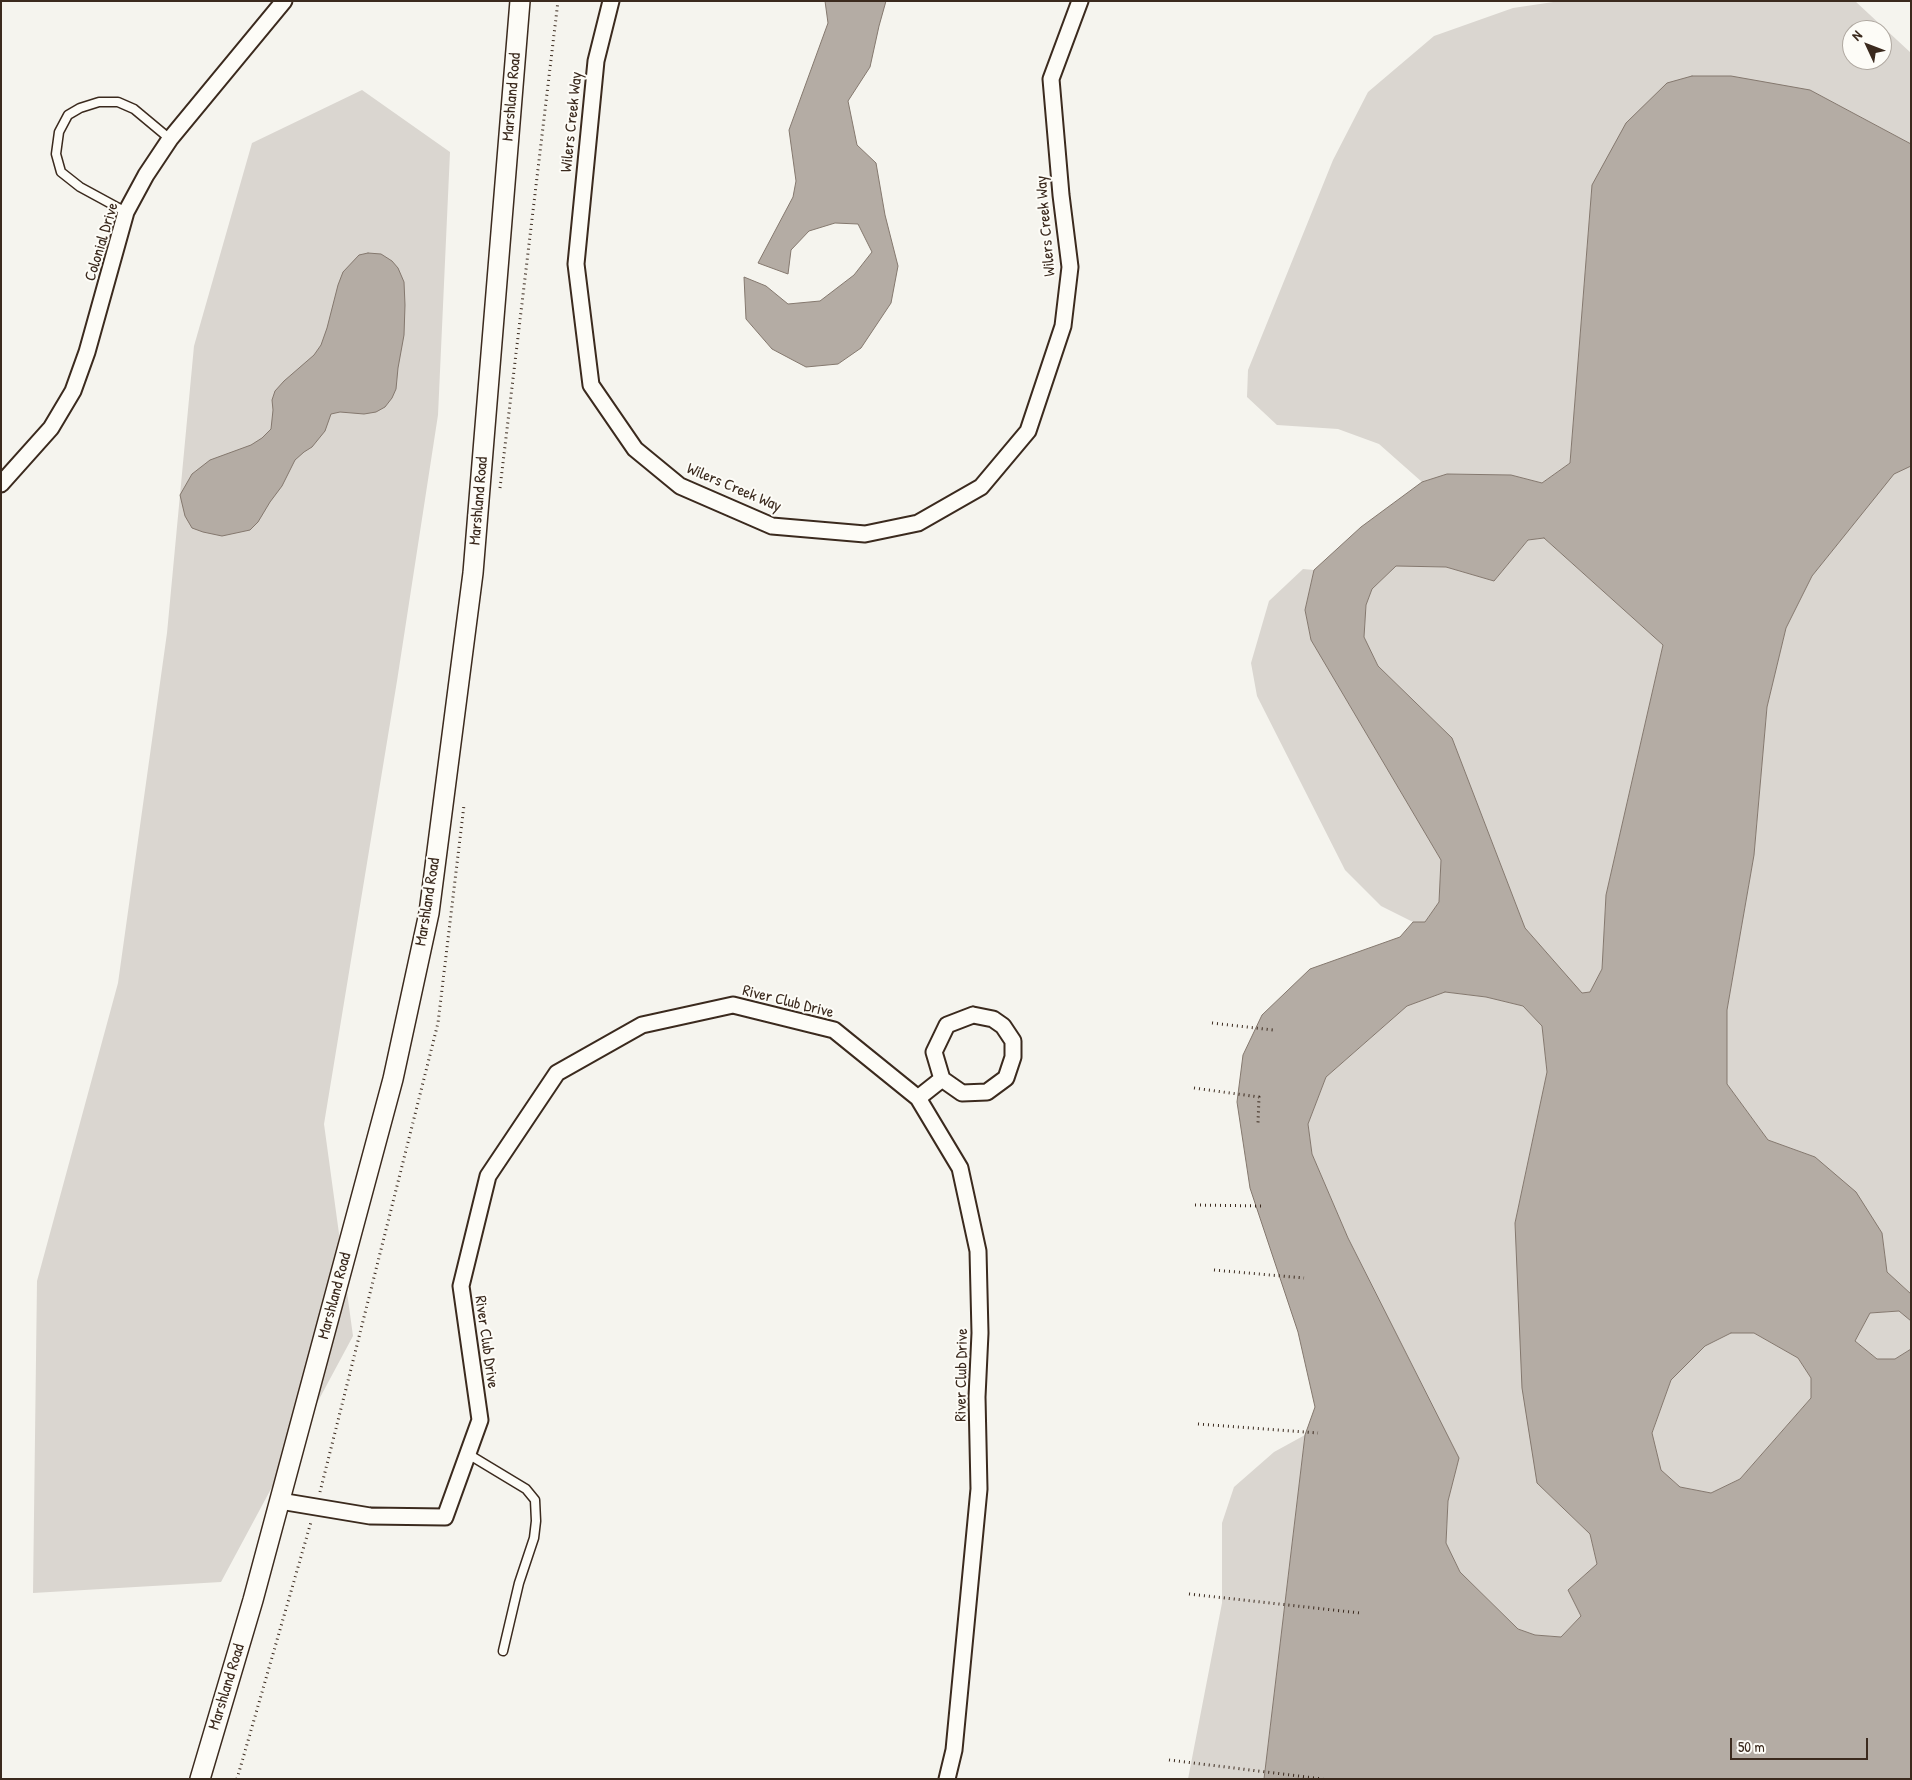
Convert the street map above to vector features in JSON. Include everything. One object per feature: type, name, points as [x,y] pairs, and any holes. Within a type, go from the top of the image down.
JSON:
[{"type":"street","name":"Colonial Drive","points":[[1,484],[51,428],[73,391],[87,352],[126,212],[146,174],[170,139],[284,1]]},
{"type":"street","name":"Marshland Road","points":[[200,1779],[253,1600],[393,1079],[429,913],[473,573],[520,1]]},
{"type":"street","name":"Wilers Creek Way","points":[[611,1],[596,60],[576,264],[590,385],[635,449],[680,486],[772,526],[865,534],[918,523],[981,486],[1028,431],[1063,326],[1069,277],[1070,268],[1061,195],[1051,79],[1080,1]]},
{"type":"street","name":"River Club Drive","points":[[280,1501],[370,1516],[445,1517],[480,1420],[461,1286],[488,1176],[557,1073],[642,1025],[733,1005],[834,1030],[918,1098],[960,1168],[978,1252],[980,1333],[976,1397],[979,1489],[954,1750],[947,1779]]},
{"type":"street","points":[[973,1015],[993,1019],[1003,1026],[1013,1041],[1013,1057],[1006,1078],[987,1092],[962,1093],[942,1079],[934,1052],[947,1025],[973,1015]]},
{"type":"street","points":[[918,1098],[942,1079]]},
{"type":"lane","points":[[126,212],[80,187],[61,172],[56,154],[59,132],[68,116],[80,108],[99,102],[118,102],[134,109],[170,139]]},
{"type":"lane","points":[[468,1454],[526,1489],[535,1500],[536,1521],[534,1538],[519,1584],[503,1651]]},
{"type":"path","points":[[1212,1023],[1273,1030]]},
{"type":"path","points":[[1194,1088],[1259,1097],[1258,1123]]},
{"type":"path","points":[[1195,1206],[1262,1206]]},
{"type":"path","points":[[1214,1270],[1304,1278]]},
{"type":"path","points":[[1198,1424],[1318,1433]]},
{"type":"path","points":[[1188,1594],[1360,1613]]},
{"type":"path","points":[[1169,1760],[1323,1779]]},
{"type":"shaded area","points":[[825,1],[886,1],[870,67],[848,101],[857,145],[876,163],[885,215],[898,266],[891,303],[861,348],[838,364],[806,367],[772,349],[746,319],[744,277],[766,286],[788,304],[820,301],[854,275],[872,252],[858,224],[835,223],[809,231],[791,250],[788,274],[758,263],[793,197],[796,181],[789,130],[828,23]]},
{"type":"shaded area","points":[[1560,1],[1855,1],[1875,20],[1842,20],[1842,70],[1892,70],[1892,35],[1911,53],[1911,144],[1810,90],[1592,186],[1570,463],[1542,483],[1511,475],[1448,474],[1422,482],[1379,444],[1338,429],[1277,425],[1247,397],[1248,370],[1333,160],[1368,92],[1434,36],[1513,8]]},
{"type":"shaded area","points":[[1692,76],[1731,76],[1810,90],[1911,144],[1911,466],[1894,474],[1812,576],[1786,628],[1767,707],[1754,855],[1727,1010],[1727,1084],[1768,1140],[1815,1157],[1856,1192],[1882,1233],[1887,1272],[1911,1294],[1911,1321],[1899,1311],[1870,1313],[1855,1341],[1877,1359],[1895,1359],[1911,1349],[1911,1779],[1264,1779],[1305,1435],[1315,1407],[1298,1332],[1250,1188],[1237,1102],[1243,1055],[1262,1015],[1310,969],[1400,937],[1413,922],[1425,922],[1439,902],[1441,860],[1311,640],[1305,610],[1314,570],[1361,527],[1422,482],[1447,474],[1511,475],[1542,483],[1570,463],[1592,185],[1626,123],[1667,83]],"holes":[[[1544,538],[1663,645],[1606,895],[1602,969],[1590,992],[1582,993],[1525,928],[1452,738],[1378,666],[1364,637],[1366,605],[1372,589],[1396,566],[1446,567],[1494,581],[1528,540]],[[1445,992],[1486,997],[1523,1006],[1542,1026],[1547,1072],[1515,1223],[1522,1388],[1537,1483],[1590,1534],[1597,1564],[1568,1590],[1581,1616],[1561,1637],[1535,1635],[1518,1629],[1460,1572],[1446,1543],[1448,1501],[1459,1458],[1348,1238],[1312,1154],[1308,1124],[1326,1077],[1407,1006]],[[1731,1333],[1754,1333],[1798,1358],[1811,1378],[1811,1398],[1740,1479],[1711,1493],[1680,1487],[1661,1470],[1652,1433],[1671,1380],[1705,1346]]]},
{"type":"shaded area","points":[[362,90],[450,152],[438,415],[397,681],[324,1124],[353,1336],[221,1582],[33,1593],[37,1281],[118,983],[167,633],[194,346],[252,143]]},
{"type":"shaded area","points":[[368,253],[381,254],[392,261],[398,268],[404,282],[404,335],[396,389],[392,398],[385,407],[376,412],[364,414],[340,412],[331,414],[325,431],[312,447],[295,460],[282,486],[258,522],[250,530],[222,536],[192,528],[185,516],[180,495],[192,474],[210,460],[251,445],[271,429],[272,400],[275,391],[314,355],[321,345],[343,272],[359,255]]},
{"type":"shaded area","points":[[1911,466],[1911,1294],[1887,1272],[1882,1233],[1815,1157],[1768,1140],[1727,1084],[1727,1010],[1754,855],[1767,707],[1786,628],[1812,576],[1894,473]]},
{"type":"shaded area","points":[[1544,538],[1663,645],[1606,895],[1602,969],[1590,992],[1581,993],[1525,928],[1452,738],[1378,666],[1364,637],[1366,605],[1372,589],[1396,566],[1446,567],[1494,581],[1528,540]]},
{"type":"shaded area","points":[[1303,569],[1314,570],[1305,610],[1311,640],[1441,860],[1439,902],[1425,922],[1413,922],[1381,906],[1345,870],[1257,696],[1251,663],[1269,601]]},
{"type":"shaded area","points":[[1444,992],[1486,997],[1523,1006],[1542,1026],[1547,1072],[1515,1223],[1537,1483],[1590,1534],[1597,1564],[1568,1590],[1581,1616],[1561,1637],[1535,1635],[1518,1629],[1460,1572],[1446,1543],[1448,1501],[1459,1458],[1348,1238],[1312,1154],[1308,1124],[1326,1077],[1407,1006]]},
{"type":"shaded area","points":[[1899,1311],[1911,1321],[1911,1349],[1895,1359],[1877,1359],[1855,1341],[1870,1313]]},
{"type":"shaded area","points":[[1731,1333],[1754,1333],[1798,1358],[1811,1378],[1811,1398],[1740,1479],[1711,1493],[1680,1487],[1661,1470],[1652,1434],[1671,1380],[1705,1346]]},
{"type":"shaded area","points":[[1305,1435],[1264,1779],[1188,1779],[1222,1603],[1222,1523],[1234,1487],[1274,1452]]}]
